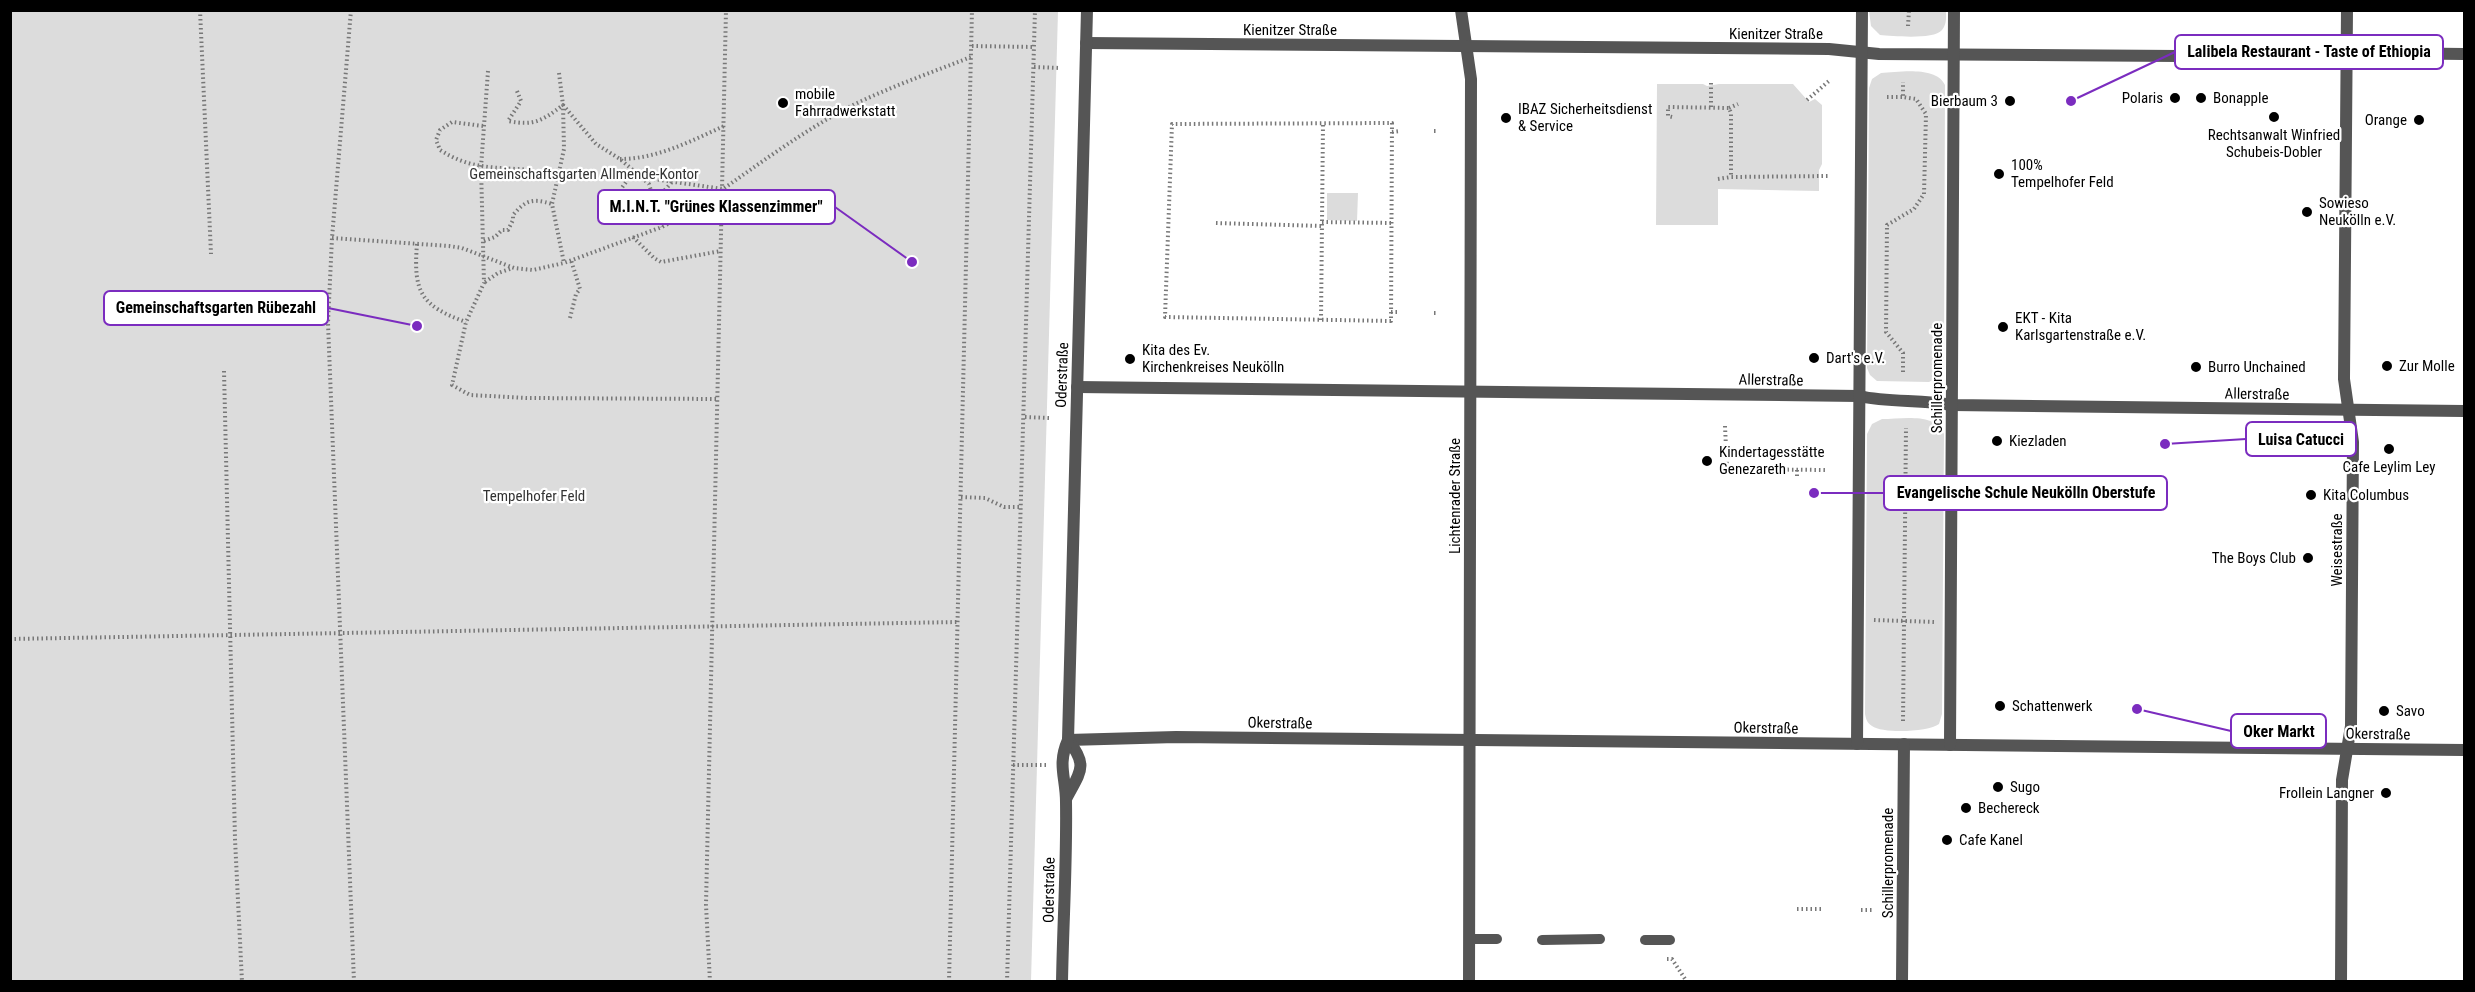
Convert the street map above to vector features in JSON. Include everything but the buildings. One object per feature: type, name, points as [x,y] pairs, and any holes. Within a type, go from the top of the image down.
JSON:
[{"type":"street","name":"Oderstraße","points":[[1062,981],[1066,800],[1061,772],[1062,755],[1068,740],[1087,10]]},
{"type":"street","name":"Lichtenrader Straße","points":[[1461,10],[1471,79],[1469,981]]},
{"type":"street","points":[[1857,744],[1862,10]]},
{"type":"street","name":"Schillerpromenade","points":[[1950,745],[1954,10]]},
{"type":"street","name":"Weisestraße","points":[[2341,981],[2342,789],[2350,726],[2353,442],[2344,379],[2347,10]]},
{"type":"street","name":"Kienitzer Straße","points":[[1086,43],[1861,51],[1880,54],[2464,54]]},
{"type":"street","name":"Allerstraße","points":[[1077,387],[1859,396],[1879,400],[1934,401],[1952,405],[2464,411]]},
{"type":"street","name":"Okerstraße","points":[[1068,740],[1176,737],[2464,750]]},
{"type":"street","name":"Oderstraße","points":[[1066,800],[1080,772],[1080,755],[1068,740]]},
{"type":"street","name":"Schillerpromenade","points":[[1902,981],[1904,744]]},
{"type":"lane","points":[[1469,939],[1497,939]]},
{"type":"lane","points":[[1542,940],[1600,939]]},
{"type":"lane","points":[[1645,940],[1670,940]]},
{"type":"path","points":[[200,10],[211,254]]},
{"type":"path","points":[[351,10],[332,238],[328,324],[354,981]]},
{"type":"path","points":[[710,981],[705,906],[726,10]]},
{"type":"path","points":[[949,981],[972,10]]},
{"type":"path","points":[[1007,981],[1035,10]]},
{"type":"path","points":[[1908,26],[1909,10]]},
{"type":"path","points":[[972,46],[1034,47]]},
{"type":"path","points":[[640,177],[660,178],[672,182],[723,189],[763,160],[846,109],[891,88],[971,57]]},
{"type":"path","points":[[1034,67],[1060,68]]},
{"type":"path","points":[[488,70],[481,167],[484,283],[466,321],[452,385],[470,395],[527,398],[718,399]]},
{"type":"path","points":[[559,73],[563,105],[564,149],[552,204],[564,263]]},
{"type":"path","points":[[1711,80],[1711,107]]},
{"type":"path","points":[[1808,100],[1829,81]]},
{"type":"path","points":[[1903,82],[1903,97]]},
{"type":"path","points":[[518,91],[521,101],[508,121],[532,123],[541,121],[563,105]]},
{"type":"path","points":[[1887,97],[1916,99],[1926,114],[1924,195],[1914,209],[1887,225],[1887,332],[1903,353],[1903,372]]},
{"type":"path","points":[[1672,117],[1668,116],[1668,107],[1729,108],[1738,104]]},
{"type":"path","points":[[563,105],[596,144],[620,159],[650,184],[662,227]]},
{"type":"path","points":[[1729,108],[1731,113],[1731,177]]},
{"type":"path","points":[[483,126],[452,122],[440,130],[436,140],[440,150],[464,163],[481,167],[518,168],[558,177]]},
{"type":"path","points":[[1321,320],[1323,123]]},
{"type":"path","points":[[1392,123],[1392,132],[1391,321],[1165,317],[1172,124],[1392,123]]},
{"type":"path","points":[[620,159],[639,159],[673,149],[724,126]]},
{"type":"path","points":[[1392,132],[1400,131]]},
{"type":"path","points":[[615,213],[621,189],[634,171]]},
{"type":"path","points":[[1718,179],[1828,176]]},
{"type":"path","points":[[656,207],[664,191],[672,182]]},
{"type":"path","points":[[484,241],[495,237],[502,230],[508,230],[513,215],[529,202],[537,200],[552,204]]},
{"type":"path","points":[[332,238],[462,248],[514,268],[532,270],[564,263],[662,227],[683,216],[722,215]]},
{"type":"path","points":[[1216,223],[1392,223]]},
{"type":"path","points":[[633,237],[654,258],[662,262],[721,251]]},
{"type":"path","points":[[417,244],[418,280],[422,298],[444,314],[466,321]]},
{"type":"path","points":[[570,318],[576,294],[580,289],[571,260]]},
{"type":"path","points":[[484,283],[498,273],[514,268]]},
{"type":"path","points":[[1391,312],[1399,312]]},
{"type":"path","points":[[224,371],[235,839],[242,981]]},
{"type":"path","points":[[1025,417],[1049,418]]},
{"type":"path","points":[[1725,426],[1727,469],[1826,470]]},
{"type":"path","points":[[1903,721],[1906,428]]},
{"type":"path","points":[[1797,470],[1797,476]]},
{"type":"path","points":[[961,497],[985,498],[1004,507],[1022,507]]},
{"type":"path","points":[[1866,620],[1943,622]]},
{"type":"path","points":[[10,639],[958,622]]},
{"type":"path","points":[[1013,765],[1057,765]]},
{"type":"path","points":[[1797,909],[1823,909]]},
{"type":"path","points":[[1861,910],[1872,910]]},
{"type":"path","points":[[1657,958],[1672,959],[1687,981]]},
{"type":"green space","name":"Tempelhofer Feld","points":[[10,11],[1058,11],[1031,981],[11,981]]},
{"type":"green space","points":[[1869,11],[1946,11],[1946,20],[1942,30],[1931,35],[1913,37],[1880,35],[1871,26]]},
{"type":"green space","points":[[1907,71],[1926,73],[1934,75],[1945,85],[1944,367],[1940,376],[1929,382],[1877,381],[1870,375],[1867,368],[1869,88],[1872,79],[1881,73]]},
{"type":"green space","points":[[1657,84],[1703,84],[1707,86],[1793,84],[1809,102],[1815,99],[1822,105],[1822,164],[1819,170],[1819,191],[1718,189],[1718,225],[1656,225]]},
{"type":"green space","points":[[1327,193],[1358,193],[1357,221],[1327,220]]},
{"type":"green space","points":[[1882,419],[1926,420],[1934,422],[1944,434],[1942,714],[1939,724],[1926,729],[1895,731],[1878,729],[1869,724],[1865,714],[1867,434],[1872,424]]},
{"type":"place","name":"Polaris","points":[[2175,98]]},
{"type":"place","name":"Bonapple","points":[[2201,98]]},
{"type":"place","name":"Bierbaum 3","points":[[2010,101]]},
{"type":"place","name":"Lalibela Restaurant - Taste of Ethiopia","points":[[2071,101]]},
{"type":"place","name":"mobile Fahrradwerkstatt","points":[[783,103]]},
{"type":"place","name":"Rechtsanwalt Winfried Schubeis-Dobler","points":[[2274,117]]},
{"type":"place","name":"IBAZ Sicherheitsdienst & Service","points":[[1506,118]]},
{"type":"place","name":"Orange","points":[[2419,120]]},
{"type":"place","name":"100% Tempelhofer Feld","points":[[1999,174]]},
{"type":"place","name":"Sowieso Neukölln e.V.","points":[[2307,212]]},
{"type":"place","name":"M.I.N.T. \"Grünes Klassenzimmer\"","points":[[912,262]]},
{"type":"place","name":"Gemeinschaftsgarten Rübezahl","points":[[417,326]]},
{"type":"place","name":"EKT - Kita Karlsgartenstraße e.V.","points":[[2003,327]]},
{"type":"place","name":"Dart's e.V.","points":[[1814,358]]},
{"type":"place","name":"Kita des Ev. Kirchenkreises Neukölln","points":[[1130,359]]},
{"type":"place","name":"Zur Molle","points":[[2387,366]]},
{"type":"place","name":"Burro Unchained","points":[[2196,367]]},
{"type":"place","name":"Kiezladen","points":[[1997,441]]},
{"type":"place","name":"Luisa Catucci","points":[[2165,444]]},
{"type":"place","name":"Cafe Leylim Ley","points":[[2389,449]]},
{"type":"place","name":"Kindertagesstätte Genezareth","points":[[1707,461]]},
{"type":"place","name":"Evangelische Schule Neukölln Oberstufe","points":[[1814,493]]},
{"type":"place","name":"Kita Columbus","points":[[2311,495]]},
{"type":"place","name":"The Boys Club","points":[[2308,558]]},
{"type":"place","name":"Schattenwerk","points":[[2000,706]]},
{"type":"place","name":"Oker Markt","points":[[2137,709]]},
{"type":"place","name":"Savo","points":[[2384,711]]},
{"type":"place","name":"Sugo","points":[[1998,787]]},
{"type":"place","name":"Frollein Langner","points":[[2386,793]]},
{"type":"place","name":"Bechereck","points":[[1966,808]]},
{"type":"place","name":"Cafe Kanel","points":[[1947,840]]},
{"type":"park label","name":"Gemeinschaftsgarten Allmende-Kontor","points":[[584,174]]}]
